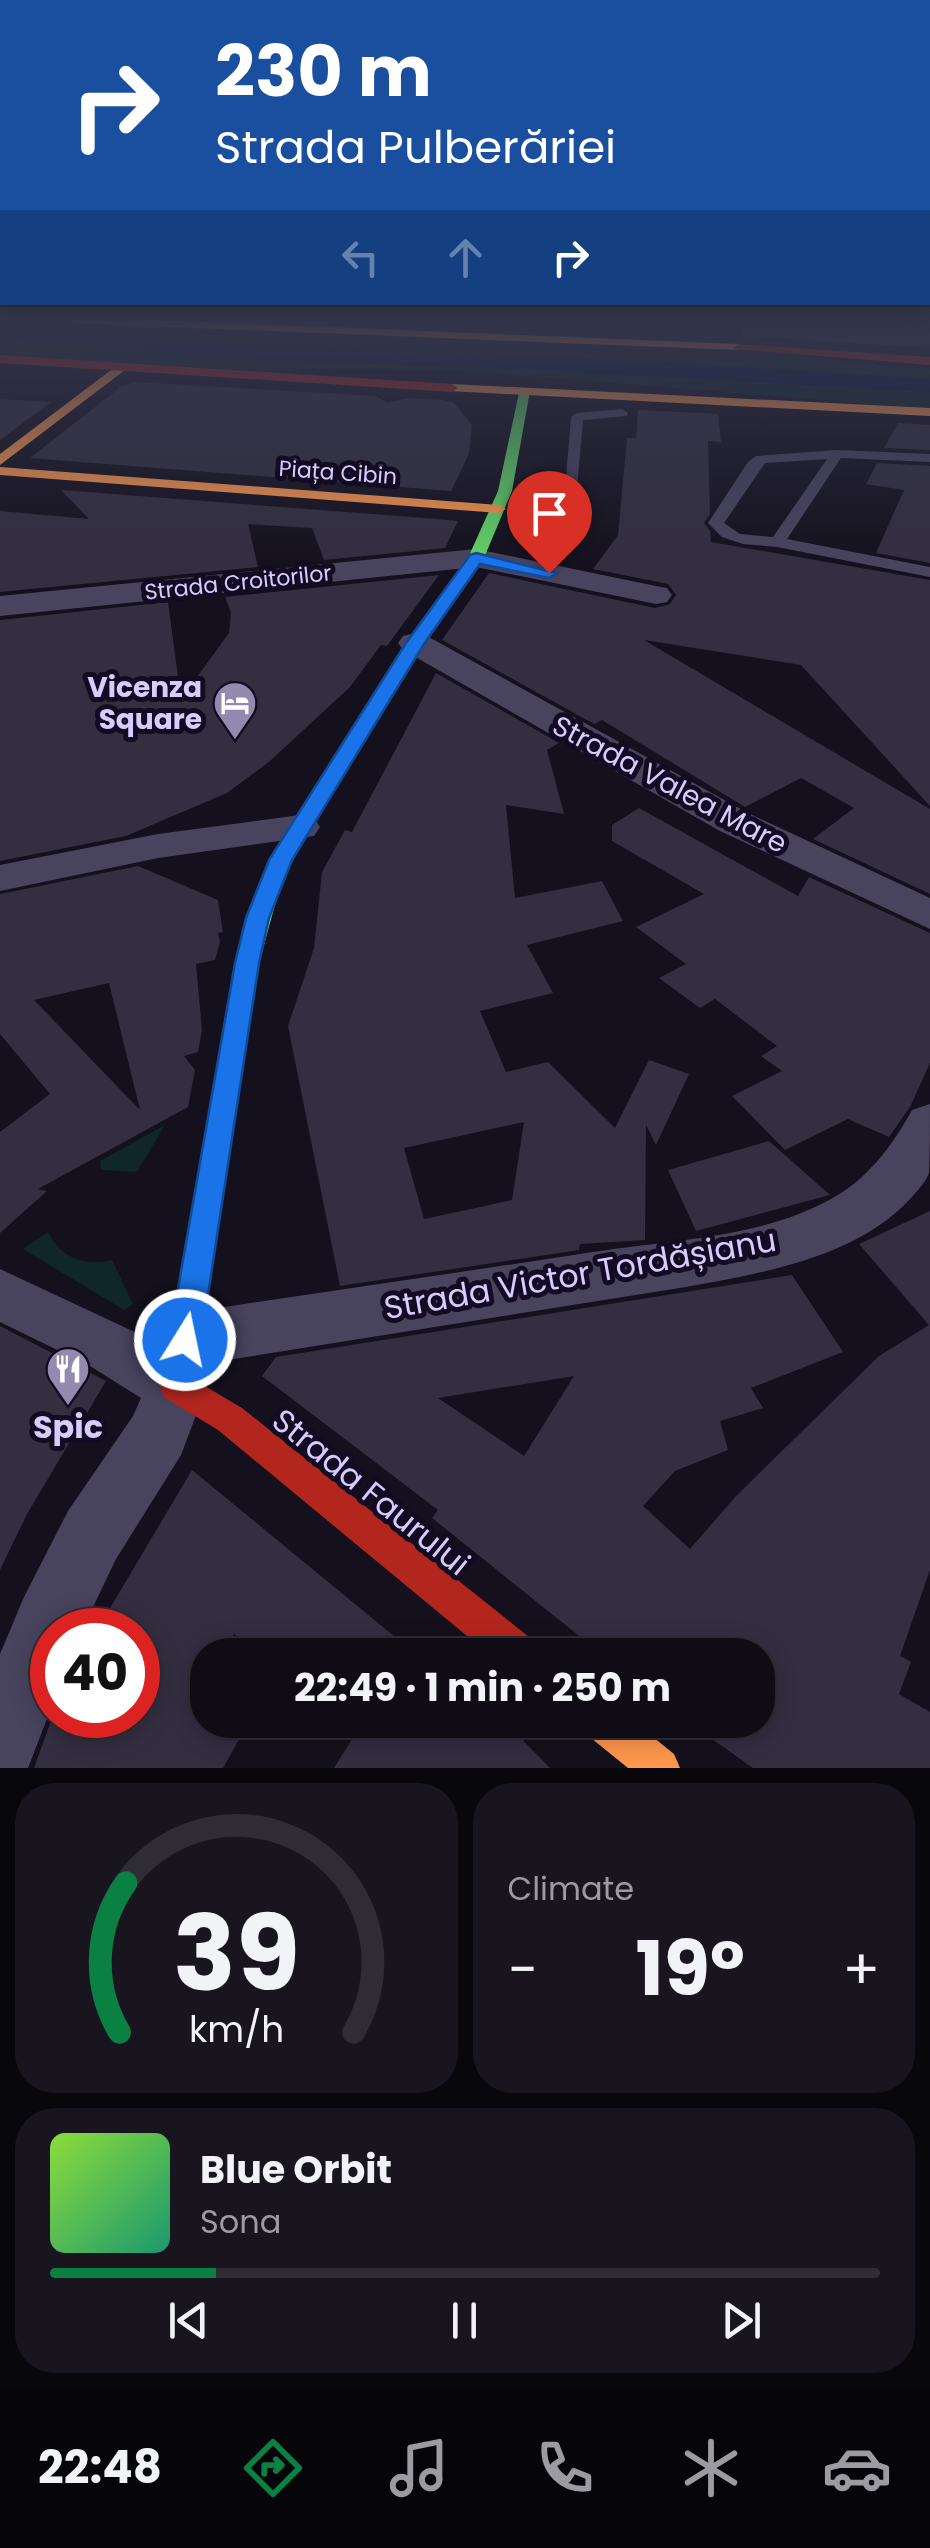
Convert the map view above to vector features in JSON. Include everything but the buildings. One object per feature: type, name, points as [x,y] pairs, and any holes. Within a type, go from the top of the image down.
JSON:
[{"type":"main road","points":[[0,460],[76,403]]},
{"type":"main road","points":[[180,1363],[247,963],[270,883],[300,827],[415,643],[476,558],[499,509],[522,403]]},
{"type":"main road","points":[[769,403],[930,412]]},
{"type":"main road","points":[[3,427],[38,430]]},
{"type":"main road","name":"Piața Cibin","points":[[0,471],[499,509]]},
{"type":"main road","name":"Strada Faurului","points":[[180,1363],[230,1419],[499,1638]]},
{"type":"main road","points":[[622,1738],[660,1768]]},
{"type":"street","name":"Strada Croitorilor","points":[[0,606],[476,558],[656,595]]},
{"type":"street","name":"Strada Valea Mare","points":[[415,643],[734,822],[930,915]]},
{"type":"street","points":[[0,878],[158,846],[300,827]]},
{"type":"street","name":"Strada Victor Tordășianu","points":[[180,1363],[767,1245],[850,1216],[904,1170],[930,1124]]},
{"type":"street","points":[[0,1294],[111,1347],[180,1363],[158,1434],[92,1536],[49,1622],[0,1745]]},
{"type":"lane","points":[[568,511],[577,417],[622,413]]},
{"type":"lane","points":[[777,542],[837,454]]},
{"type":"lane","points":[[930,458],[837,454],[762,459],[753,464],[716,523],[721,532],[734,537],[930,572]]},
{"type":"green space","points":[[851,403],[930,403],[930,409]]},
{"type":"green space","points":[[165,1125],[137,1172],[101,1170],[100,1161]]},
{"type":"green space","points":[[48,1232],[59,1248],[74,1258],[92,1262],[112,1260],[133,1304],[124,1310],[23,1249]]},
{"type":"traffic: fast","points":[[230,1071],[247,963],[270,883],[300,827],[415,643],[476,558],[505,491],[522,403]]},
{"type":"traffic: slow","points":[[0,461],[76,403]]},
{"type":"traffic: slow","points":[[741,403],[930,412]]},
{"type":"traffic: slow","points":[[0,471],[499,509]]},
{"type":"traffic: slow","points":[[622,1738],[660,1768]]},
{"type":"traffic: jam","points":[[230,1071],[176,1386],[230,1419],[499,1638]]},
{"type":"place","name":"Vicenza Square","points":[[235,741]]},
{"type":"place","name":"Spic","points":[[68,1407]]},
{"type":"route","points":[[185,1340],[247,963],[258,918],[280,860],[415,643],[476,558],[549,573]]}]
